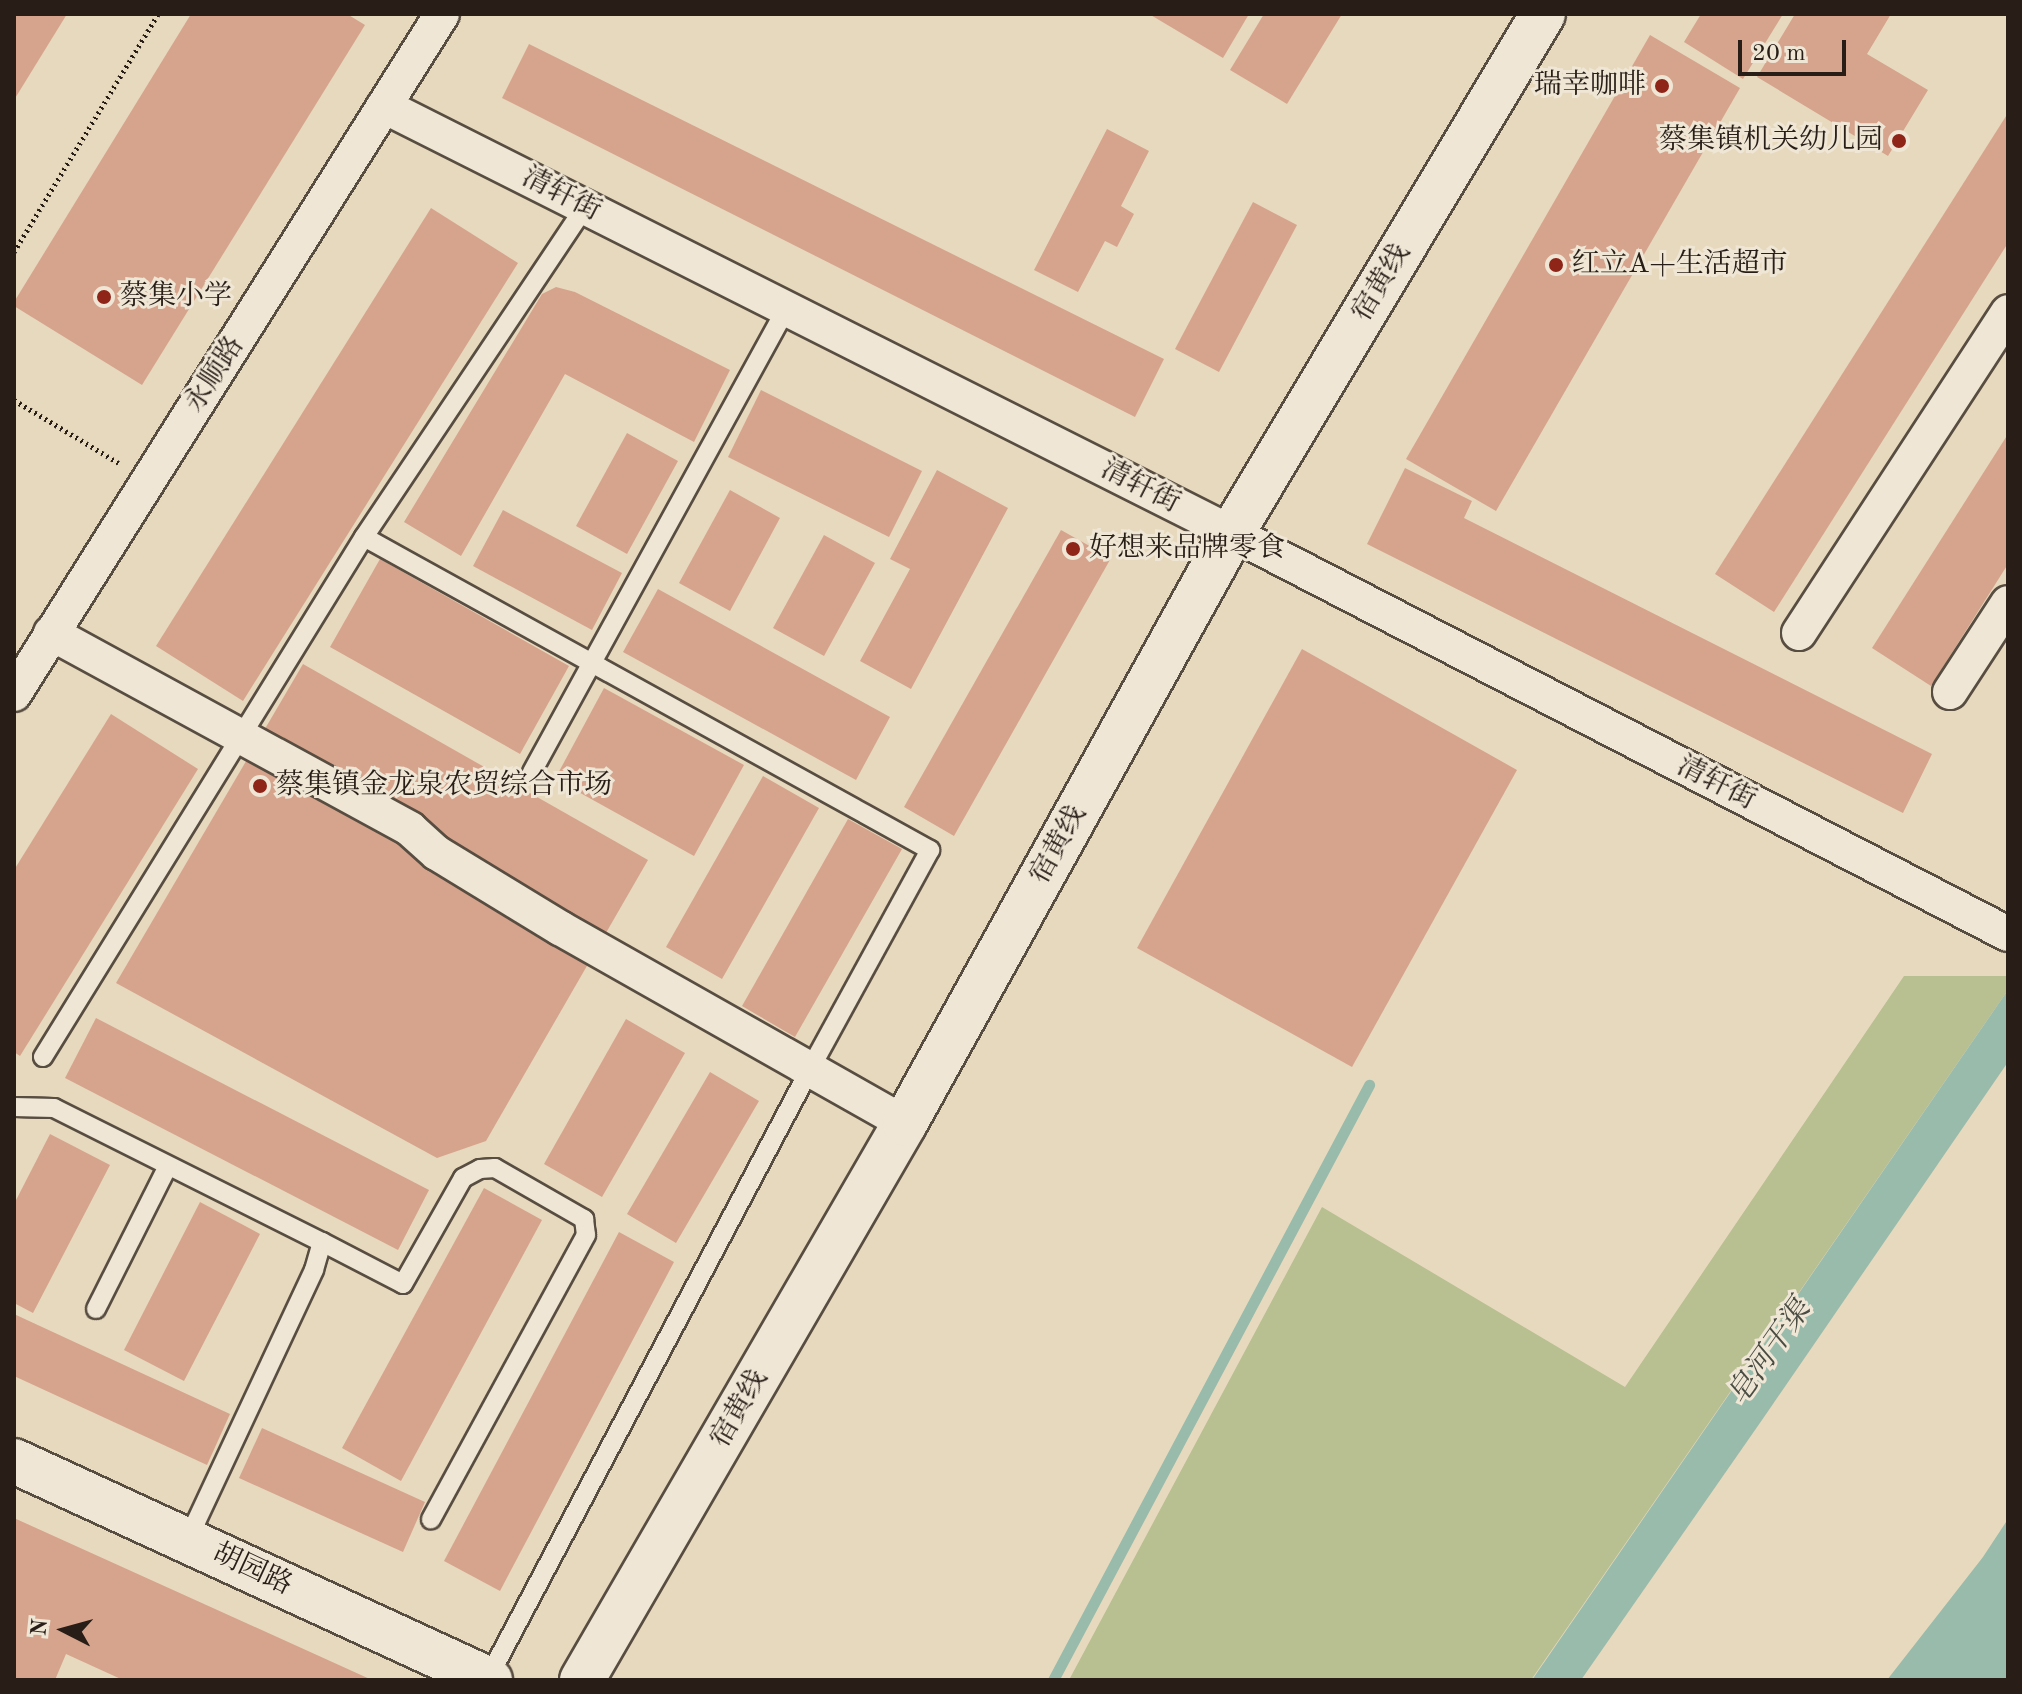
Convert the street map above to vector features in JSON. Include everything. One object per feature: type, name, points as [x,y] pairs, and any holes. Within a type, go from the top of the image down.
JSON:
[{"type":"main road","name":"宿黄线","points":[[582,1680],[905,1123],[1232,533],[1543,14]]},
{"type":"main road","name":"胡园路","points":[[14,1461],[488,1680]]},
{"type":"street","name":"永顺路","points":[[14,694],[442,14]]},
{"type":"street","name":"清轩街","points":[[384,106],[1232,533],[2008,934]]},
{"type":"street","points":[[1799,633],[2008,312]]},
{"type":"street","points":[[1950,692],[2008,603]]},
{"type":"street","points":[[51,633],[410,829],[437,853],[499,892],[905,1123]]},
{"type":"lane","points":[[43,1057],[364,537],[585,207]]},
{"type":"lane","points":[[532,772],[786,309]]},
{"type":"lane","points":[[364,537],[930,850],[810,1069],[488,1680]]},
{"type":"lane","points":[[14,1107],[54,1108],[403,1284],[463,1178],[480,1169],[495,1168],[584,1219],[586,1235],[431,1519]]},
{"type":"lane","points":[[96,1309],[168,1166]]},
{"type":"lane","points":[[187,1541],[314,1270],[322,1242]]},
{"type":"path","points":[[14,252],[158,14]]},
{"type":"path","points":[[14,400],[148,480]]},
{"type":"shaded area","points":[[1904,976],[2008,976],[2008,990],[1531,1680],[1069,1680],[1322,1207],[1625,1387]]},
{"type":"water","name":"皂河干渠","points":[[2008,990],[2008,1062],[1762,1420],[1581,1680],[1532,1680]]},
{"type":"water","points":[[2008,1519],[2008,1680],[1887,1680],[1983,1557]]},
{"type":"building","points":[[14,14],[67,14],[14,100]]},
{"type":"building","points":[[191,14],[347,14],[365,25],[142,385],[14,306],[14,302]]},
{"type":"building","points":[[1149,14],[1249,14],[1223,58]]},
{"type":"building","points":[[1264,14],[1342,14],[1287,104],[1230,70]]},
{"type":"building","points":[[1701,14],[1783,14],[1743,79],[1684,42]]},
{"type":"building","points":[[1795,14],[1891,14],[1867,54],[1928,90],[1888,156],[1757,77]]},
{"type":"building","points":[[1650,35],[1740,88],[1496,511],[1406,459]]},
{"type":"building","points":[[529,44],[1164,359],[1135,417],[502,98]]},
{"type":"building","points":[[2008,113],[2008,243],[1774,612],[1715,574]]},
{"type":"building","points":[[1107,129],[1149,151],[1121,206],[1134,214],[1117,247],[1105,241],[1078,292],[1034,270]]},
{"type":"building","points":[[1253,202],[1297,225],[1219,372],[1175,349]]},
{"type":"building","points":[[431,208],[518,263],[243,701],[156,646]]},
{"type":"building","points":[[556,287],[575,292],[730,370],[694,442],[565,374],[461,556],[404,522],[542,294]]},
{"type":"building","points":[[761,390],[922,471],[889,537],[728,457]]},
{"type":"building","points":[[627,433],[678,461],[627,554],[576,526]]},
{"type":"building","points":[[2008,434],[2008,564],[1931,686],[1872,648]]},
{"type":"building","points":[[1405,468],[1472,501],[1464,518],[1932,754],[1903,813],[1367,544]]},
{"type":"building","points":[[937,470],[1008,508],[911,689],[860,661],[910,569],[890,559]]},
{"type":"building","points":[[730,490],[780,518],[730,611],[679,583]]},
{"type":"building","points":[[503,510],[622,573],[592,630],[473,566]]},
{"type":"building","points":[[1061,530],[1111,558],[954,836],[904,807]]},
{"type":"building","points":[[824,535],[875,563],[824,656],[773,628]]},
{"type":"building","points":[[380,559],[569,666],[520,754],[330,647]]},
{"type":"building","points":[[658,589],[890,717],[856,780],[623,652]]},
{"type":"building","points":[[1302,649],[1517,770],[1352,1067],[1137,948]]},
{"type":"building","points":[[303,664],[648,860],[486,1141],[437,1158],[116,983]]},
{"type":"building","points":[[604,688],[744,765],[694,856],[555,779]]},
{"type":"building","points":[[111,714],[198,769],[20,1056],[14,1052],[14,870]]},
{"type":"building","points":[[763,776],[819,808],[722,979],[666,947]]},
{"type":"building","points":[[848,819],[902,849],[795,1037],[742,1006]]},
{"type":"building","points":[[96,1018],[429,1190],[398,1250],[65,1078]]},
{"type":"building","points":[[626,1019],[685,1053],[602,1197],[544,1164]]},
{"type":"building","points":[[710,1072],[759,1101],[676,1243],[627,1214]]},
{"type":"building","points":[[50,1134],[110,1165],[33,1313],[14,1303],[14,1204]]},
{"type":"building","points":[[484,1188],[542,1220],[401,1481],[342,1448]]},
{"type":"building","points":[[200,1202],[260,1234],[184,1381],[124,1350]]},
{"type":"building","points":[[619,1232],[674,1262],[500,1591],[444,1561]]},
{"type":"building","points":[[14,1314],[230,1414],[207,1465],[14,1376]]},
{"type":"building","points":[[262,1428],[425,1502],[403,1552],[239,1478]]},
{"type":"building","points":[[14,1518],[372,1680],[123,1680],[66,1654],[55,1680],[14,1680]]},
{"type":"waterway","points":[[1053,1680],[1369,1085]]},
{"type":"place","name":"瑞幸咖啡","points":[[1662,86]]},
{"type":"place","name":"蔡集镇机关幼儿园","points":[[1899,141]]},
{"type":"place","name":"红立A+生活超市","points":[[1556,265]]},
{"type":"place","name":"蔡集小学","points":[[104,297]]},
{"type":"place","name":"好想来品牌零食","points":[[1073,549]]},
{"type":"place","name":"蔡集镇金龙泉农贸综合市场","points":[[260,786]]}]
